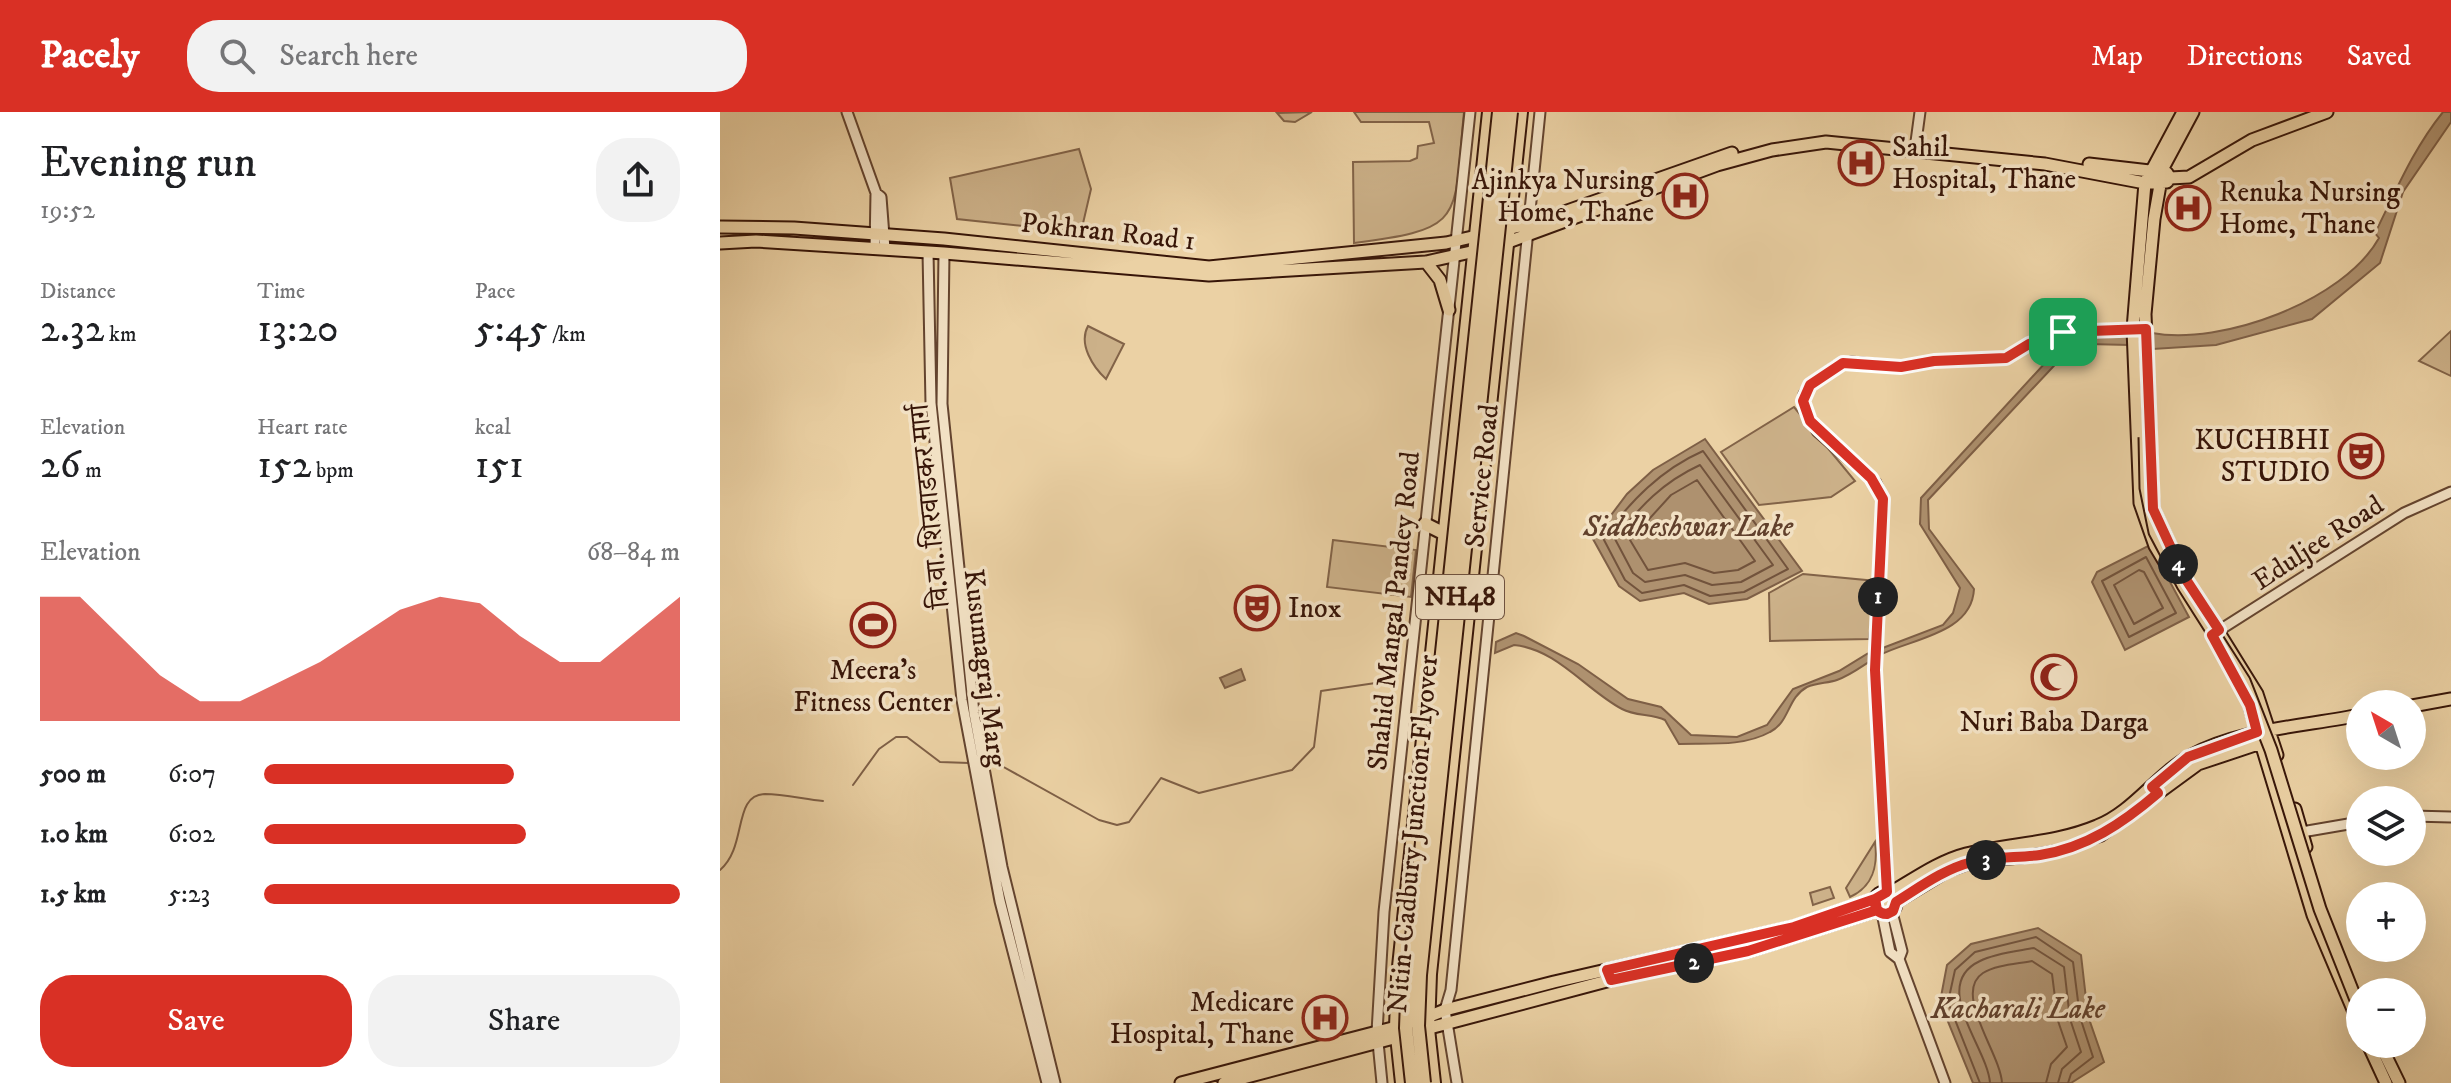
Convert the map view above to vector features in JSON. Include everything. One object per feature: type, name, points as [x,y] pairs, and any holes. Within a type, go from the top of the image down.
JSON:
[{"type":"highway","points":[[1402,1083],[1397,1032],[1398,989],[1489,112]]},
{"type":"highway","name":"Nitin-Cadbury Junction Flyover","points":[[1412,1083],[1406,1028],[1408,975],[1499,112]]},
{"type":"highway","name":"Nitin-Cadbury Junction Flyover","points":[[1424,1083],[1418,1026],[1420,975],[1511,112]]},
{"type":"highway","points":[[1434,1083],[1428,1024],[1429,992],[1521,112]]},
{"type":"highway","points":[[1425,524],[1443,533]]},
{"type":"highway","points":[[1398,989],[1411,999],[1429,992]]},
{"type":"main road","points":[[2183,112],[2147,177],[2133,329],[2146,488],[2155,532],[2183,585],[2244,681],[2271,750],[2320,909],[2347,978]]},
{"type":"main road","points":[[2193,112],[2164,178],[2154,219],[2138,486],[2144,517],[2173,577],[2257,694],[2276,732],[2302,830],[2314,899],[2351,978]]},
{"type":"main road","points":[[1693,170],[1800,144],[1826,142],[1915,146],[2147,177],[2189,177],[2252,140],[2327,112]]},
{"type":"main road","name":"Pokhran Road 1","points":[[720,227],[881,235],[1011,252],[1209,267],[1426,262],[1476,236],[1527,224],[1693,170]]},
{"type":"main road","name":"Pokhran Road 1","points":[[1302,264],[1455,247],[1474,251],[1508,243],[1693,170]]},
{"type":"main road","name":"Pokhran Road 1","points":[[720,243],[756,241],[944,253],[1011,252]]},
{"type":"main road","points":[[1426,262],[1440,280],[1449,310]]},
{"type":"main road","points":[[2216,633],[2250,705],[2289,835],[2346,987]]},
{"type":"main road","points":[[2426,703],[2451,699]]},
{"type":"main road","points":[[2155,790],[2188,757],[2257,732],[2276,732],[2346,718]]},
{"type":"main road","points":[[1181,1083],[1428,1024],[1447,1024],[1609,975],[1885,903],[1943,862],[1967,854],[2008,852],[2066,838],[2102,825],[2212,757],[2261,744],[2276,732]]},
{"type":"main road","points":[[1428,1024],[1445,1010],[1609,975]]},
{"type":"main road","points":[[1224,1083],[1378,1037]]},
{"type":"main road","points":[[2374,1058],[2386,1083]]},
{"type":"main road","points":[[2384,1058],[2396,1083]]},
{"type":"street","points":[[847,112],[876,193],[880,249]]},
{"type":"street","name":"Shahid Mangal Pandey Road","points":[[1378,1037],[1384,912],[1470,112]]},
{"type":"street","name":"Service Road","points":[[1457,1083],[1445,1010],[1451,990],[1479,734],[1522,315],[1525,238],[1540,112]]},
{"type":"street","points":[[1915,146],[1920,112]]},
{"type":"street","name":"Kusumagraj Marg","points":[[928,252],[929,362],[943,456],[962,700],[980,810],[1047,1083]]},
{"type":"street","name":"वि.वा. शिरवाडकर मार्ग","points":[[944,253],[939,363],[943,456],[974,713],[982,754]]},
{"type":"street","points":[[1945,1083],[1899,959],[1902,951],[1885,903],[1877,687],[1883,499],[1871,478],[1810,421],[1803,401],[1810,385],[1843,363],[1901,367],[1934,361],[2006,358],[2029,344],[2071,330],[2146,329]]},
{"type":"street","name":"Eduljee Road","points":[[2216,633],[2404,513],[2451,492]]},
{"type":"street","name":"Kusumagraj Marg","points":[[982,754],[1002,867],[1055,1083]]},
{"type":"street","points":[[2426,816],[2451,817]]},
{"type":"street","points":[[2289,835],[2302,830],[2346,824]]},
{"type":"street","points":[[1378,1037],[1382,1083]]},
{"type":"shaded area","points":[[1312,112],[1295,122],[1284,121],[1277,113]]},
{"type":"shaded area","points":[[1354,112],[1464,112],[1454,197],[1448,212],[1436,224],[1418,232],[1354,243],[1353,162],[1410,161],[1417,158],[1418,146],[1434,143],[1429,122],[1361,122]]},
{"type":"shaded area","points":[[1079,149],[1091,189],[1081,232],[957,219],[950,178]]},
{"type":"shaded area","points":[[1088,326],[1124,344],[1106,379],[1092,362],[1086,348]]},
{"type":"shaded area","points":[[2451,331],[2451,376],[2419,361]]},
{"type":"shaded area","points":[[1794,407],[1855,481],[1831,497],[1759,505],[1721,452]]},
{"type":"shaded area","points":[[1333,540],[1416,550],[1411,597],[1327,587]]},
{"type":"shaded area","points":[[1803,574],[1876,581],[1869,639],[1770,641],[1769,593]]},
{"type":"shaded area","points":[[1875,842],[1873,874],[1864,887],[1850,897],[1846,888]]},
{"type":"shaded area","points":[[1830,887],[1834,898],[1813,905],[1810,893]]},
{"type":"water","points":[[2443,112],[2451,112],[2451,122],[2403,192],[2380,263],[2312,319],[2216,345],[2153,349],[2152,333],[2180,335],[2245,325],[2310,299],[2338,281],[2362,261],[2379,238],[2375,233],[2406,171]]},
{"type":"water","points":[[2128,336],[2129,345],[2087,344],[2065,354],[1928,500],[1929,529],[1974,589],[1971,604],[1963,616],[1938,633],[1880,655],[1843,678],[1807,687],[1796,697],[1777,728],[1770,732],[1737,742],[1679,744],[1665,720],[1622,709],[1544,654],[1514,645],[1495,653],[1496,642],[1516,633],[1524,636],[1578,664],[1628,699],[1661,707],[1691,735],[1737,737],[1767,725],[1793,689],[1839,671],[1867,654],[1943,625],[1953,613],[1960,588],[1920,524],[1921,498],[2057,350],[2077,339]]},
{"type":"water","name":"Siddheshwar Lake","points":[[1705,439],[1802,571],[1747,599],[1709,604],[1684,593],[1640,601],[1619,586],[1593,539],[1627,494],[1653,470]]},
{"type":"water","points":[[2150,545],[2189,617],[2125,650],[2092,582],[2097,572]]},
{"type":"water","points":[[1241,669],[1245,680],[1225,688],[1220,678]]},
{"type":"water","name":"Kacharali Lake","points":[[2038,928],[2081,955],[2088,1016],[2104,1062],[2071,1083],[1973,1083],[1940,1002],[1947,965],[1971,944]]},
{"type":"waterway","points":[[988,765],[1000,765],[1099,820],[1117,825],[1129,822],[1161,778],[1199,793],[1292,770],[1314,747],[1321,691],[1396,680]]},
{"type":"waterway","points":[[853,785],[879,749],[896,737],[907,737],[940,762],[969,763]]},
{"type":"waterway","points":[[720,870],[729,860],[744,812],[755,797],[772,794],[823,801]]},
{"type":"place","name":"Sahil Hospital, Thane","points":[[1861,163]]},
{"type":"place","name":"Ajinkya Nursing Home, Thane","points":[[1685,196]]},
{"type":"place","name":"Renuka Nursing Home, Thane","points":[[2188,208]]},
{"type":"place","name":"KUCHBHI STUDIO","points":[[2361,456]]},
{"type":"place","name":"Inox","points":[[1257,608]]},
{"type":"place","name":"Meera's Fitness Center","points":[[873,625]]},
{"type":"place","name":"Nuri Baba Darga","points":[[2054,677]]},
{"type":"place","name":"Medicare Hospital, Thane","points":[[1325,1018]]},
{"type":"route","points":[[2063,332],[2029,344],[2006,358],[1934,361],[1901,367],[1843,363],[1810,385],[1804,394],[1805,409],[1817,431],[1876,483],[1883,499],[1875,670],[1885,809],[1887,892],[1875,899],[1877,910],[1797,938],[1748,951],[1611,980],[1607,970],[1794,927],[1875,899],[1875,907],[1877,910],[1887,914],[1893,911],[1896,902],[1947,871],[1972,862],[2039,855],[2069,848],[2101,835],[2134,814],[2158,793],[2152,787],[2188,757],[2257,732],[2250,705],[2212,635],[2219,630],[2185,578],[2153,509],[2146,329],[2063,332]]}]
